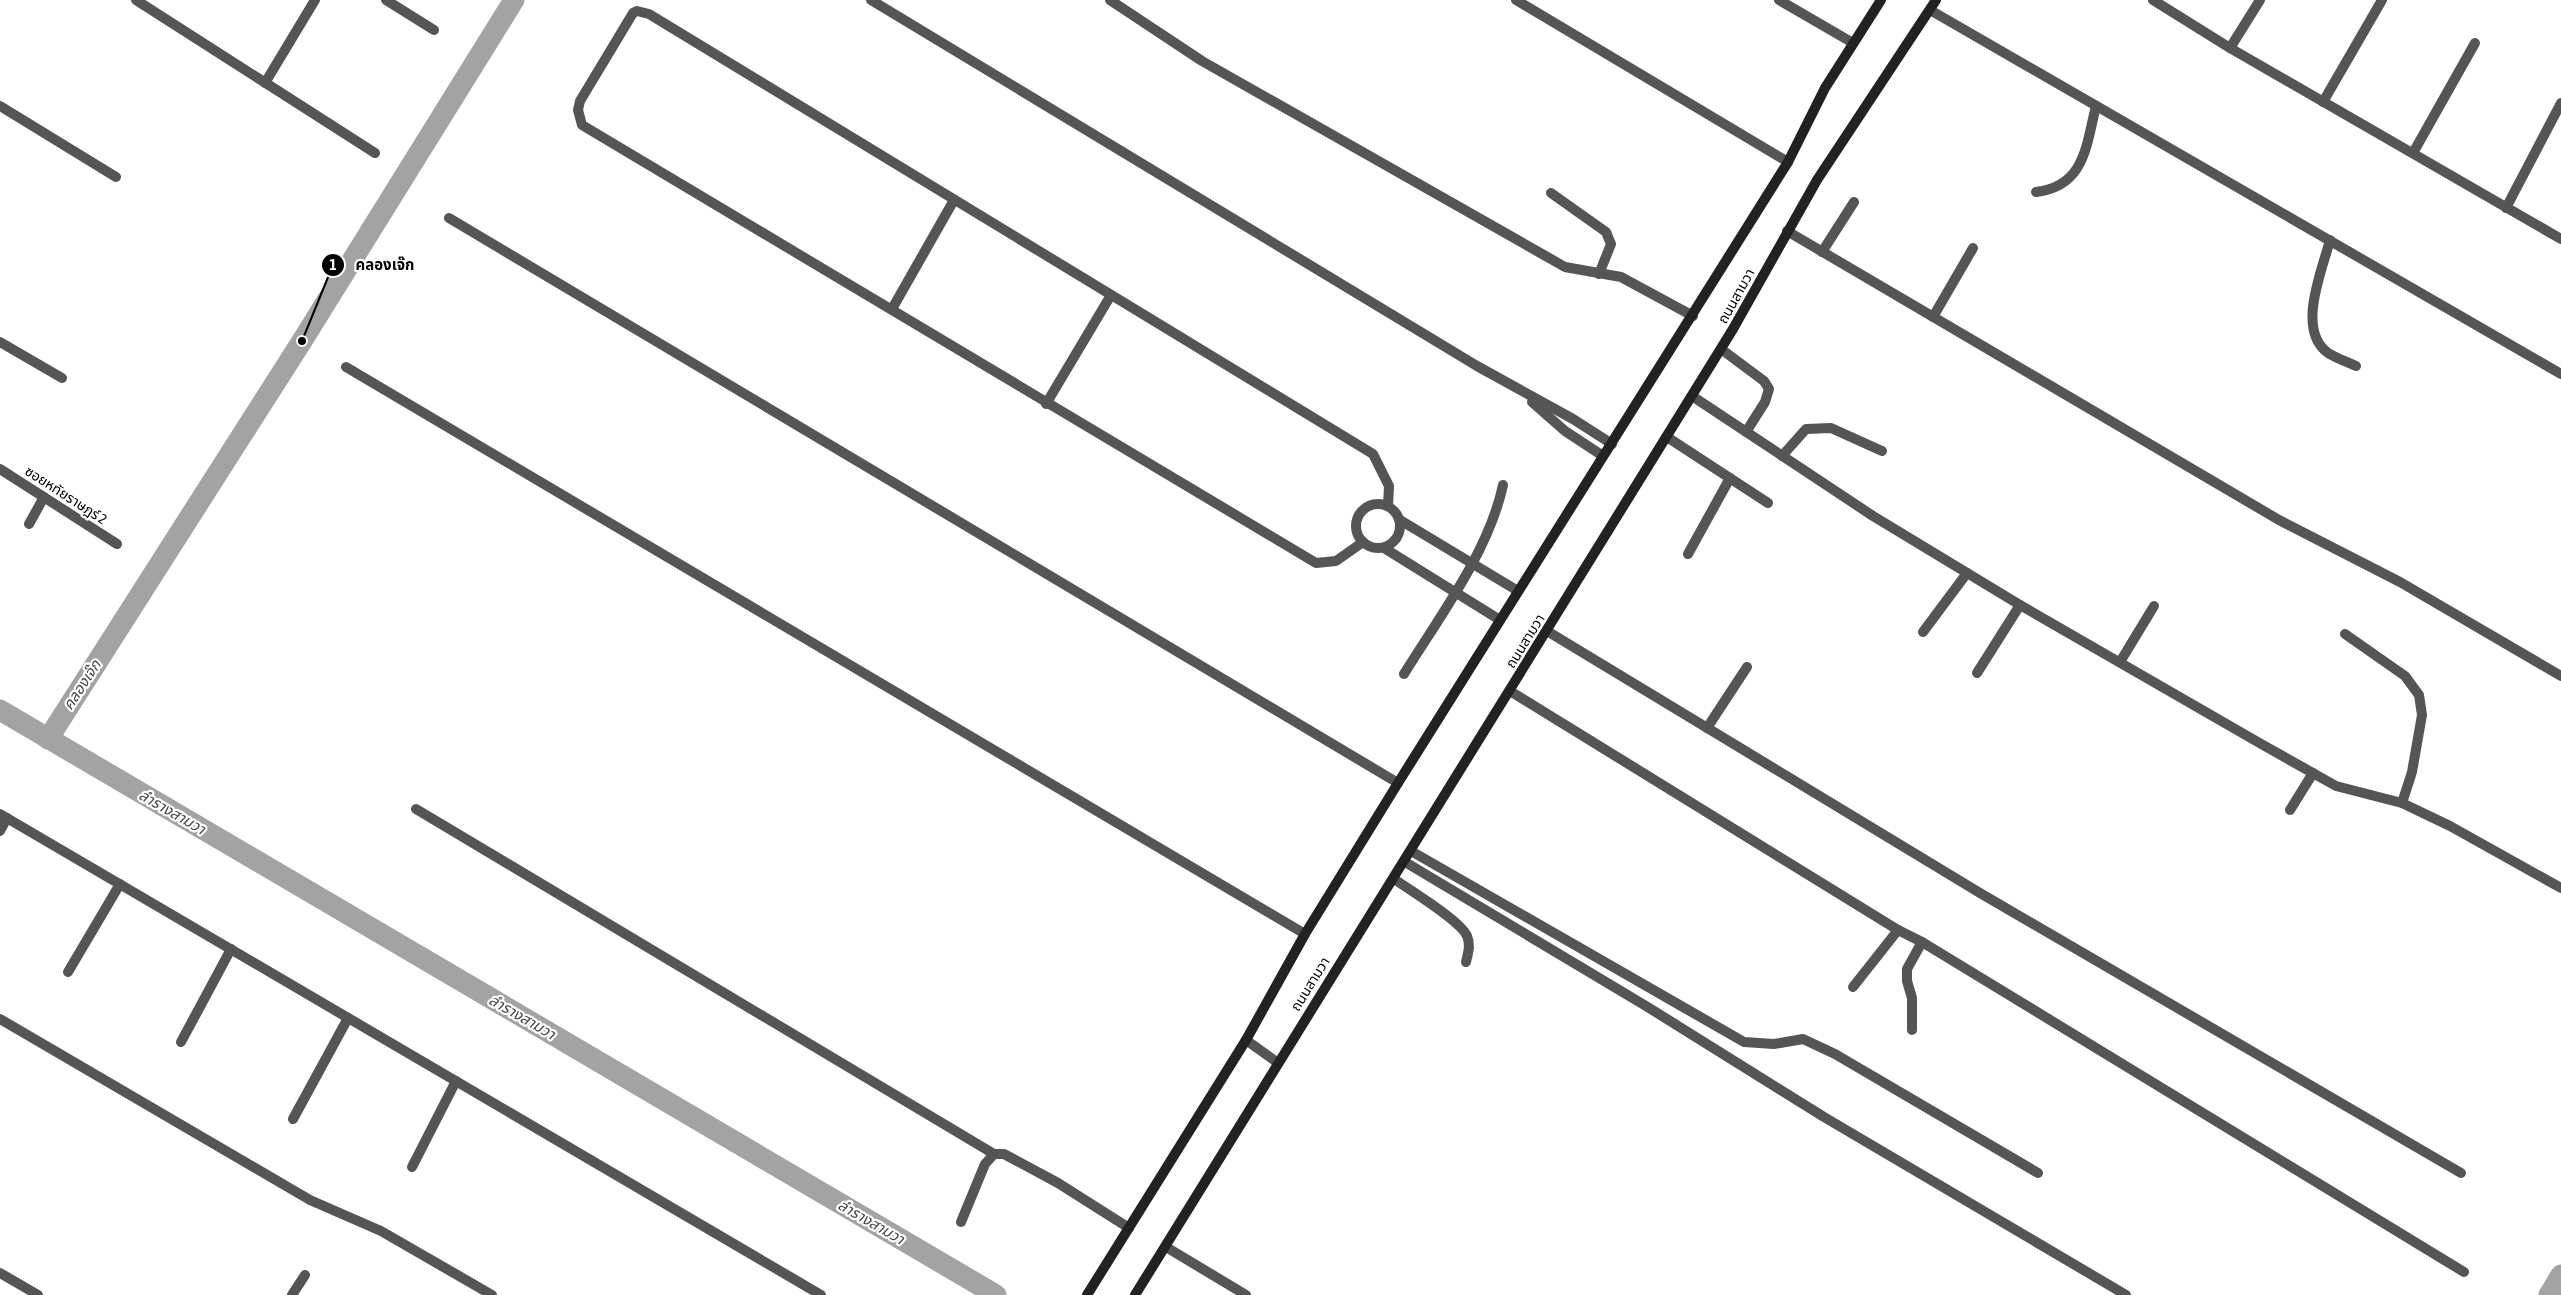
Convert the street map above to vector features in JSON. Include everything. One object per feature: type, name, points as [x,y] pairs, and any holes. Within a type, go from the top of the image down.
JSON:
[{"type":"street","points":[[136,0],[375,153]]},
{"type":"street","points":[[265,83],[315,0]]},
{"type":"street","points":[[386,0],[434,30]]},
{"type":"street","points":[[871,0],[1518,390],[1573,419],[1612,444]]},
{"type":"street","points":[[1110,0],[1202,61],[1565,267],[1621,277],[1693,316]]},
{"type":"street","points":[[1516,0],[1788,162]]},
{"type":"street","points":[[1779,0],[1853,44]]},
{"type":"street","name":"ถนนสามวา","points":[[1087,1295],[1246,1040],[1305,934],[1398,783],[1788,162],[1825,88],[1881,0]]},
{"type":"street","name":"ถนนสามวา","points":[[1135,1295],[1405,862],[1721,349],[1817,180],[1936,0]]},
{"type":"street","points":[[2153,0],[2230,48],[2561,239]]},
{"type":"street","points":[[2230,48],[2260,0]]},
{"type":"street","points":[[2323,102],[2382,0]]},
{"type":"street","points":[[1930,10],[2561,374]]},
{"type":"street","points":[[1363,542],[1336,561],[1316,563],[1046,404],[892,309],[582,124],[579,117],[580,100],[632,13],[643,11],[1373,454],[1389,486],[1388,506]]},
{"type":"street","points":[[2413,153],[2476,43]]},
{"type":"street","points":[[2506,208],[2561,103]]},
{"type":"street","points":[[0,106],[116,176]]},
{"type":"street","points":[[2036,192],[2054,190],[2075,174],[2084,151],[2096,106]]},
{"type":"street","points":[[1551,193],[1606,232],[1611,244],[1599,274]]},
{"type":"street","points":[[892,309],[954,200]]},
{"type":"street","points":[[1822,252],[1854,202]]},
{"type":"street","points":[[449,218],[1398,783]]},
{"type":"street","points":[[1787,231],[2279,520],[2377,569],[2561,676]]},
{"type":"street","points":[[2330,240],[2311,310],[2314,335],[2327,352],[2356,366]]},
{"type":"street","points":[[1933,317],[1973,248]]},
{"type":"street","points":[[1046,404],[1111,295]]},
{"type":"street","points":[[0,342],[62,378]]},
{"type":"street","points":[[1721,349],[1764,381],[1769,389],[1765,402],[1746,432]]},
{"type":"street","points":[[346,367],[1305,934]]},
{"type":"street","points":[[1518,390],[1565,431],[1604,456]]},
{"type":"street","points":[[1692,396],[1873,516],[2020,605],[2313,773],[2336,786],[2402,803],[2450,826],[2561,888]]},
{"type":"street","points":[[1782,456],[1806,429],[1823,428],[1831,428],[1882,451]]},
{"type":"street","points":[[1667,437],[1768,503]]},
{"type":"street","name":"ซอยหทัยราษฎร์ 2","points":[[0,469],[117,544]]},
{"type":"street","points":[[1688,554],[1730,478]]},
{"type":"street","points":[[1404,674],[1471,562],[1497,512],[1503,485]]},
{"type":"street","points":[[29,524],[44,497]]},
{"type":"street","points":[[1378,503],[1388,506],[1396,512],[1400,520],[1400,532],[1394,542],[1384,548],[1373,548],[1363,542],[1356,528],[1360,513],[1368,506],[1378,503]]},
{"type":"street","points":[[1400,520],[1518,590]]},
{"type":"street","points":[[1384,548],[1500,620]]},
{"type":"street","points":[[1923,632],[1967,573]]},
{"type":"street","points":[[1977,673],[2020,605]]},
{"type":"street","points":[[2120,662],[2154,606]]},
{"type":"street","points":[[1547,631],[1980,893],[2461,1173]]},
{"type":"street","points":[[2346,634],[2405,676],[2419,695],[2422,714],[2412,772],[2402,803]]},
{"type":"street","points":[[1707,728],[1747,667]]},
{"type":"street","points":[[1510,691],[1898,930],[1922,942],[2464,1272]]},
{"type":"street","points":[[2290,810],[2313,773]]},
{"type":"street","points":[[416,809],[994,1154],[1004,1154],[1058,1183],[1130,1228]]},
{"type":"street","points":[[0,831],[4,816],[821,1295]]},
{"type":"street","points":[[1411,851],[1744,1042],[1774,1044],[1803,1039],[1835,1054],[2038,1173]]},
{"type":"street","points":[[1405,862],[1646,1006],[1824,1117],[2126,1295]]},
{"type":"street","points":[[1394,879],[1451,919],[1466,933],[1470,945],[1466,962]]},
{"type":"street","points":[[68,972],[120,884]]},
{"type":"street","points":[[1854,988],[1898,930]]},
{"type":"street","points":[[1912,1030],[1912,998],[1907,981],[1907,969],[1922,942]]},
{"type":"street","points":[[181,1042],[231,949]]},
{"type":"street","points":[[293,1119],[348,1018]]},
{"type":"street","points":[[0,1019],[310,1200],[381,1231],[492,1295]]},
{"type":"street","points":[[1246,1040],[1278,1063]]},
{"type":"street","points":[[412,1167],[456,1081]]},
{"type":"street","points":[[960,1222],[985,1164],[994,1154]]},
{"type":"street","points":[[1166,1247],[1246,1295]]},
{"type":"street","points":[[0,1273],[38,1295]]},
{"type":"street","points":[[292,1295],[305,1275]]},
{"type":"waterway","name":"คลองเจ๊ก","points":[[48,739],[302,341],[514,0]]},
{"type":"waterway","name":"ลำรางสามวา","points":[[0,710],[996,1295]]},
{"type":"waterway","points":[[2549,1295],[2561,1275]]},
{"type":"place","name":"คลองเจ๊ก","points":[[302,341]]}]
